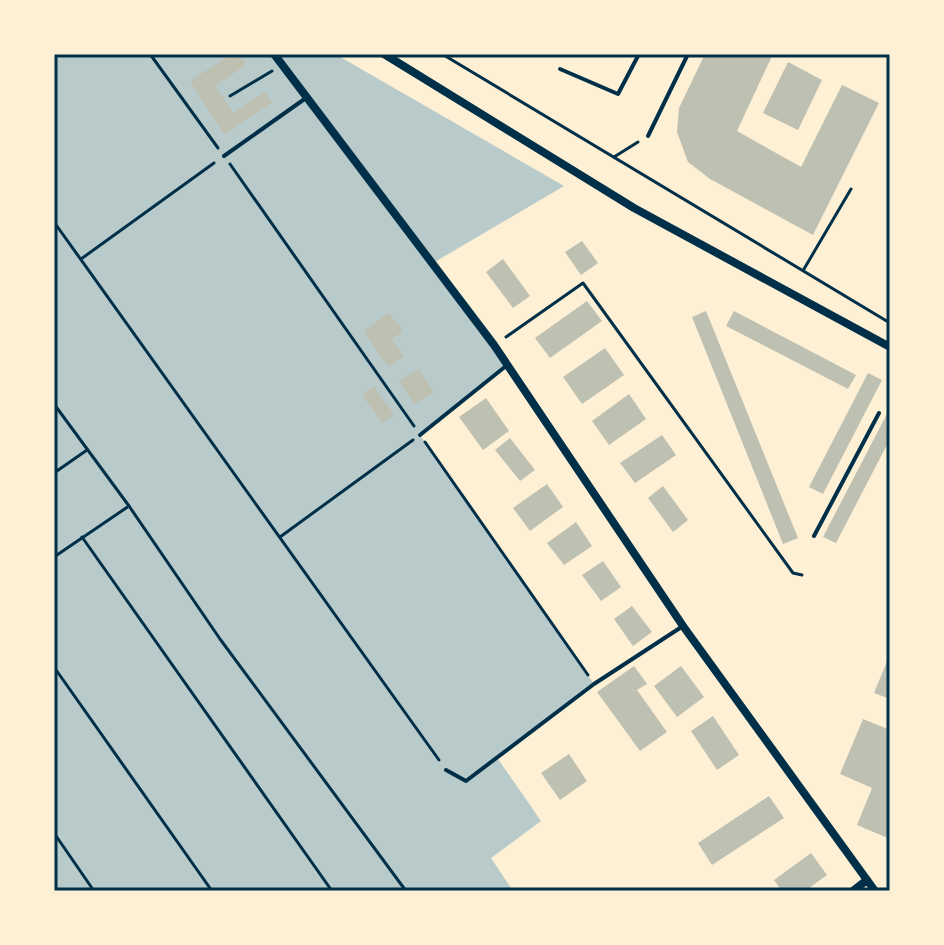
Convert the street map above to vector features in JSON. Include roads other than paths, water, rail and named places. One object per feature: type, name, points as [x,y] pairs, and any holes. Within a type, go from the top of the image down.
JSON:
[{"type":"street","points":[[274,54],[508,364],[683,626],[875,891]]},
{"type":"street","points":[[384,54],[634,208],[890,347]]},
{"type":"street","points":[[853,891],[867,880]]},
{"type":"lane","points":[[560,69],[618,94],[639,54]]},
{"type":"lane","points":[[648,136],[688,54]]},
{"type":"lane","points":[[224,156],[308,97]]},
{"type":"lane","points":[[420,435],[508,364]]},
{"type":"lane","points":[[814,536],[879,413]]},
{"type":"lane","points":[[446,770],[466,781],[594,684],[683,626]]}]
